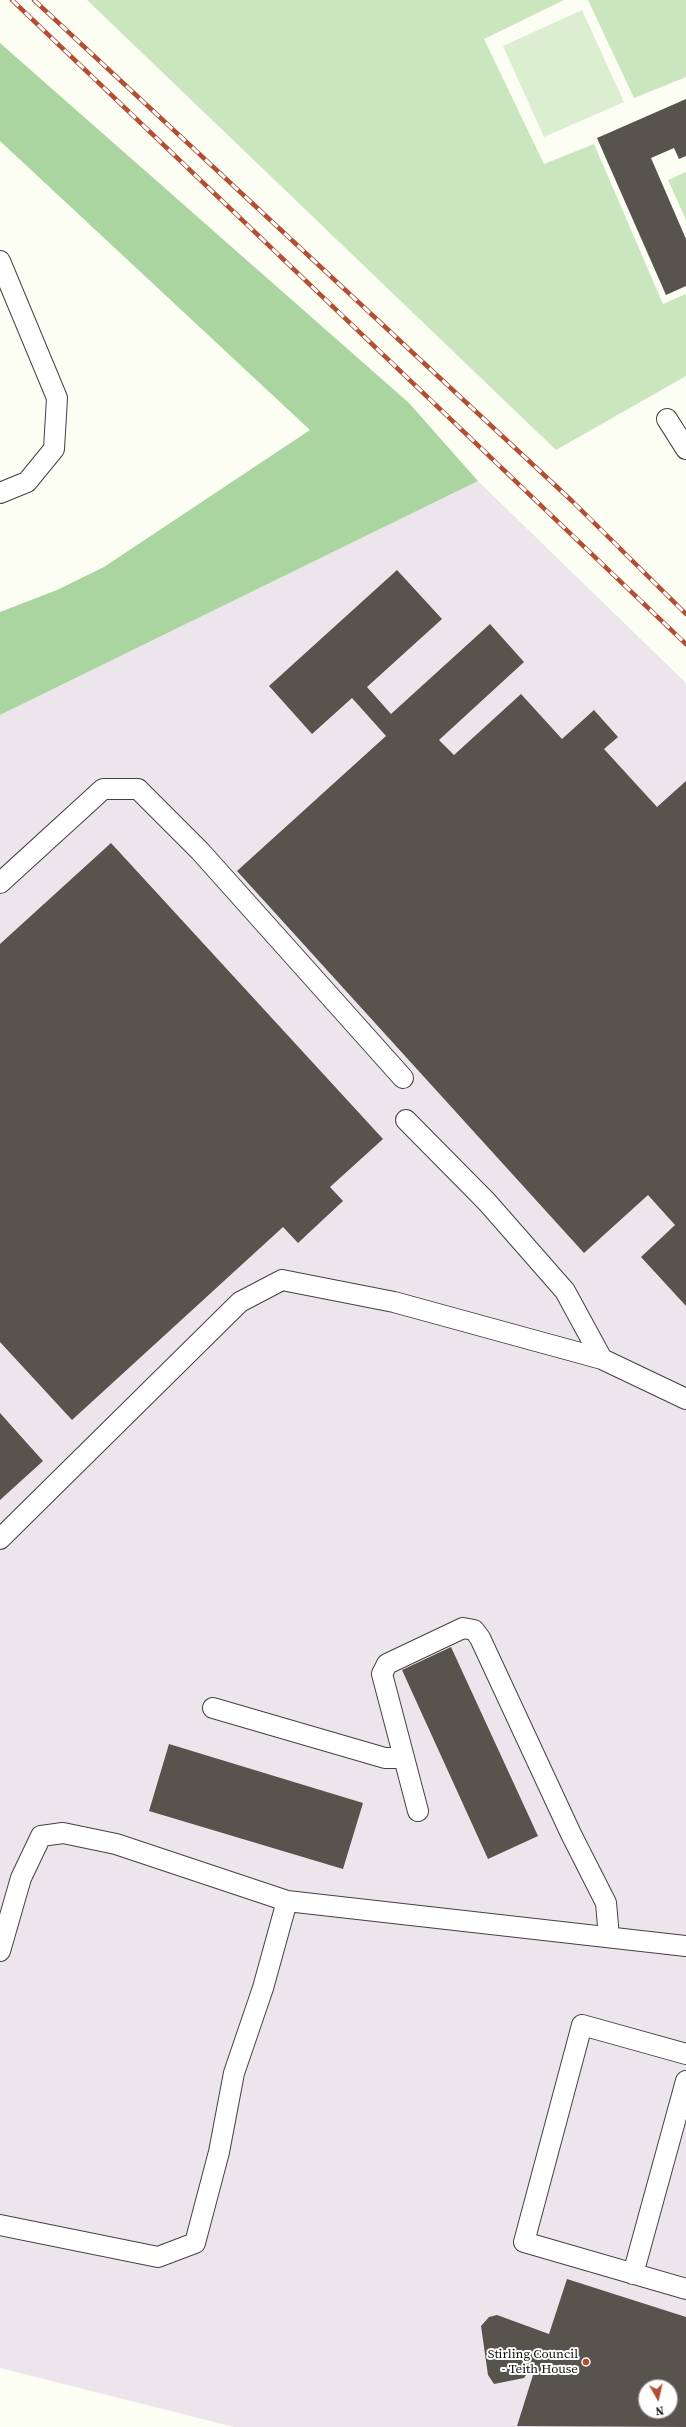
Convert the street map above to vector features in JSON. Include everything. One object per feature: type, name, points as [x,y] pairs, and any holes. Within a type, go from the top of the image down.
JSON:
[{"type":"lane","points":[[0,261],[56,398],[54,449],[26,482],[0,493]]},
{"type":"lane","points":[[667,419],[686,449]]},
{"type":"lane","points":[[0,883],[103,789],[138,790],[200,851],[403,1078]]},
{"type":"lane","points":[[406,1120],[487,1202],[565,1291],[602,1359]]},
{"type":"lane","points":[[0,1539],[240,1302],[282,1280],[394,1302],[602,1359],[686,1399]]},
{"type":"lane","points":[[418,1811],[382,1674],[387,1664],[463,1628],[474,1630],[480,1638],[571,1834],[606,1903],[609,1937]]},
{"type":"lane","points":[[213,1708],[385,1758],[404,1758]]},
{"type":"lane","points":[[0,1951],[21,1878],[41,1836],[63,1833],[116,1844],[286,1900],[686,1946]]},
{"type":"lane","points":[[0,2225],[158,2257],[195,2243],[219,2152],[234,2073],[263,1988],[286,1900]]},
{"type":"lane","points":[[686,2054],[582,2025],[524,2242],[686,2289]]},
{"type":"lane","points":[[633,2274],[686,2081]]},
{"type":"shaded area","points":[[478,481],[686,683],[686,2427],[234,2427],[0,2368],[0,715]]},
{"type":"green space","points":[[87,0],[564,0],[484,39],[544,164],[594,144],[663,304],[686,294],[686,376],[556,450]]},
{"type":"green space","points":[[588,0],[686,0],[686,77],[634,98]]},
{"type":"green space","points":[[582,10],[624,102],[544,137],[503,46]]},
{"type":"green space","points":[[0,43],[409,403],[478,481],[0,715],[0,612],[57,590],[104,567],[310,430],[0,141]]},
{"type":"green space","points":[[686,172],[686,220],[668,180]]},
{"type":"building","points":[[686,99],[686,156],[679,159],[674,148],[651,158],[686,239],[686,286],[666,295],[597,138]]},
{"type":"building","points":[[397,570],[442,619],[367,687],[391,714],[490,624],[524,662],[439,740],[454,755],[521,694],[562,739],[594,710],[618,737],[604,749],[657,807],[686,781],[686,1306],[641,1257],[675,1225],[648,1195],[584,1253],[237,871],[386,736],[352,698],[312,734],[269,686]]},
{"type":"building","points":[[111,843],[383,1139],[330,1187],[343,1201],[298,1243],[283,1227],[72,1420],[0,1342],[0,944]]},
{"type":"building","points":[[0,1413],[43,1461],[0,1500]]},
{"type":"building","points":[[451,1647],[538,1836],[488,1859],[402,1670]]},
{"type":"building","points":[[169,1744],[363,1803],[343,1869],[149,1811]]},
{"type":"building","name":"Stirling Council - Teith House","points":[[567,2279],[686,2317],[686,2427],[517,2426],[533,2375],[528,2372],[524,2378],[494,2384],[488,2375],[481,2326],[489,2317],[497,2315],[549,2334]]},
{"type":"railway","points":[[12,0],[686,644]]},
{"type":"railway","points":[[34,0],[572,501],[686,614]]},
{"type":"place","name":"Stirling Council - Teith House","points":[[586,2362]]}]
